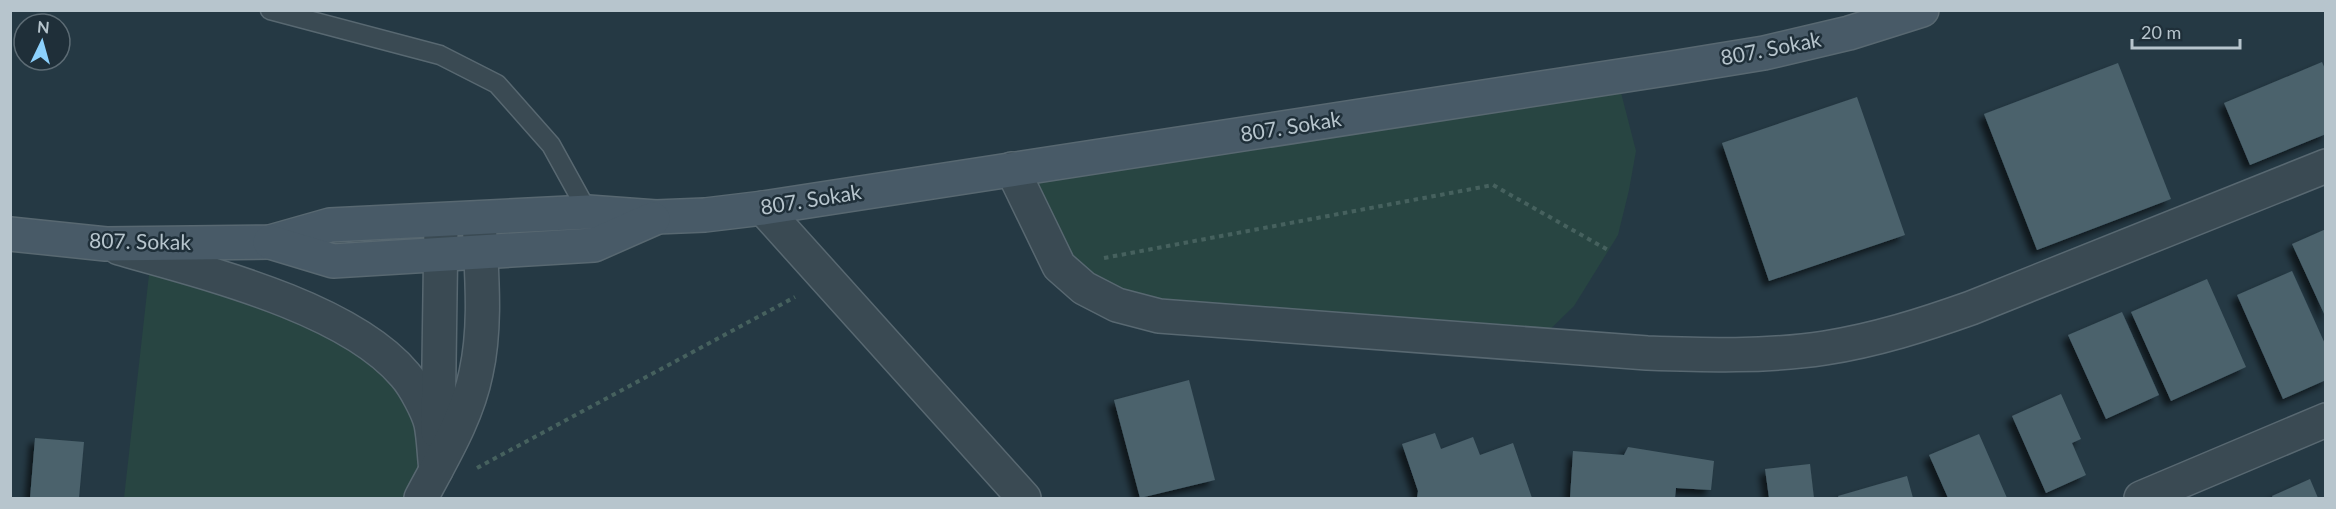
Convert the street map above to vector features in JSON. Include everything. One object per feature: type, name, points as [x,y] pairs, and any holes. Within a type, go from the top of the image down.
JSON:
[{"type":"main road","name":"807. Sokak","points":[[10,234],[106,244],[270,242],[330,225],[588,213],[656,217],[705,215],[763,208],[1764,52],[1849,33],[1922,10]]},
{"type":"main road","name":"807. Sokak","points":[[270,242],[333,261],[441,255],[594,245],[656,217]]},
{"type":"street","points":[[1012,169],[1059,266],[1084,288],[1117,305],[1159,316],[1647,353],[1716,356],[1824,348],[1912,329],[1971,308],[2325,166]]},
{"type":"street","points":[[763,208],[1024,498]]},
{"type":"street","points":[[421,498],[462,419],[476,373],[482,329],[479,218]]},
{"type":"street","points":[[436,470],[440,362],[441,220]]},
{"type":"street","points":[[106,244],[185,266],[283,300],[326,320],[374,347],[406,376],[416,393],[430,423],[436,470]]},
{"type":"street","points":[[2141,498],[2325,420]]},
{"type":"lane","points":[[270,10],[440,55],[497,84],[551,145],[588,213]]},
{"type":"path","points":[[1059,266],[1493,185],[1608,250]]},
{"type":"path","points":[[473,470],[827,280]]},
{"type":"green space","points":[[1617,77],[1636,151],[1618,235],[1574,306],[1534,345],[1159,316],[1084,288],[1012,169]]},
{"type":"green space","points":[[151,257],[283,300],[416,393],[421,498],[124,498]]},
{"type":"building","points":[[2322,62],[2326,71],[2326,134],[2250,165],[2224,103]]},
{"type":"building","points":[[2118,63],[2171,199],[2037,250],[1984,114]]},
{"type":"building","points":[[1857,97],[1905,235],[1769,281],[1722,143]]},
{"type":"building","points":[[2326,229],[2326,318],[2292,244]]},
{"type":"building","points":[[2292,271],[2326,346],[2326,380],[2283,399],[2237,295]]},
{"type":"building","points":[[2207,279],[2246,367],[2171,401],[2131,312]]},
{"type":"building","points":[[2122,312],[2159,395],[2106,419],[2068,335]]},
{"type":"building","points":[[1189,380],[1215,480],[1140,498],[1114,400]]},
{"type":"building","points":[[2061,394],[2081,439],[2072,443],[2086,475],[2046,493],[2012,416]]},
{"type":"building","points":[[1435,433],[1441,449],[1473,437],[1480,455],[1513,443],[1532,498],[1417,498],[1418,491],[1402,444]]},
{"type":"building","points":[[1979,434],[2007,498],[1948,498],[1929,455]]},
{"type":"building","points":[[35,438],[84,442],[79,498],[30,498]]},
{"type":"building","points":[[1628,447],[1714,461],[1711,490],[1676,488],[1675,498],[1570,498],[1573,451],[1624,455]]},
{"type":"building","points":[[1810,464],[1814,498],[1769,498],[1765,469]]},
{"type":"building","points":[[1907,476],[1913,498],[1839,498],[1838,496]]},
{"type":"building","points":[[2310,479],[2318,498],[2273,498],[2272,496]]}]
